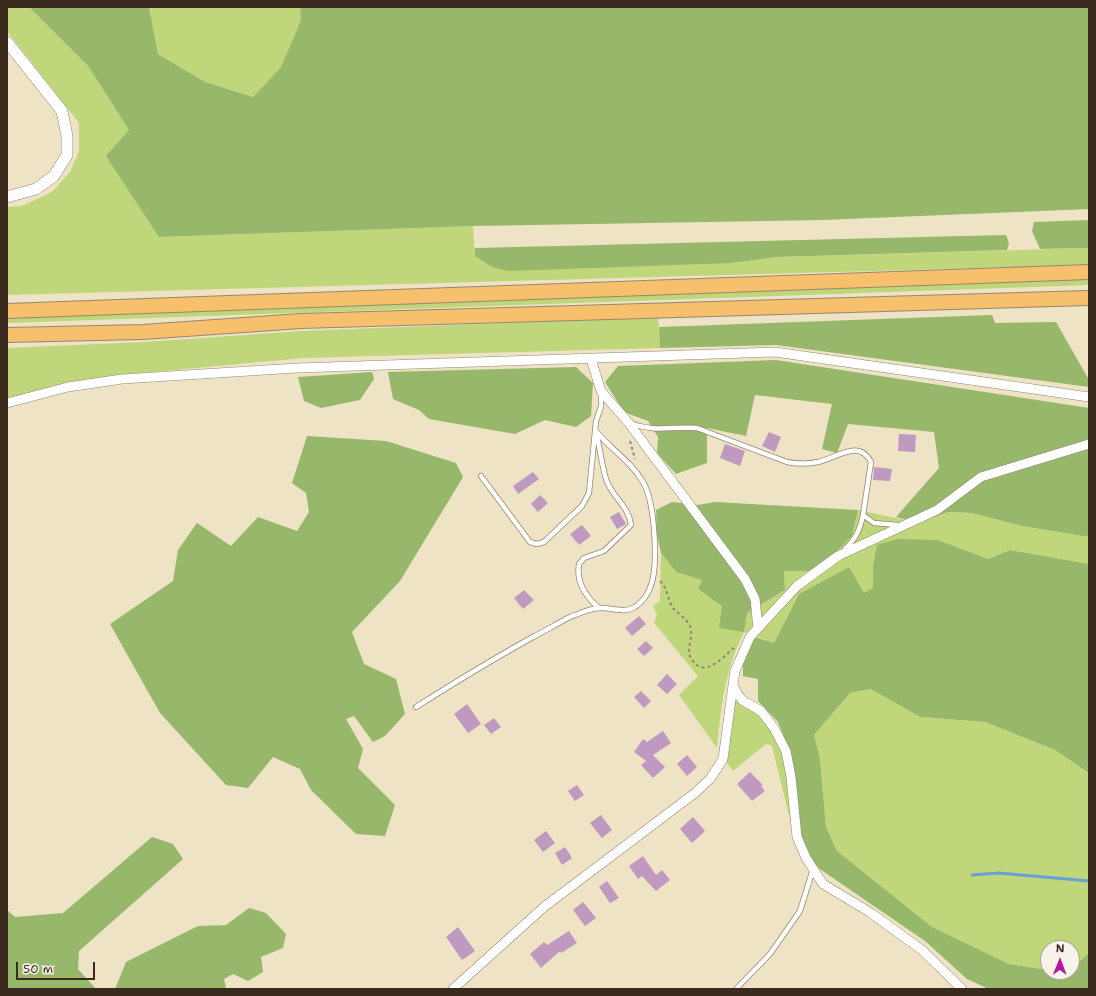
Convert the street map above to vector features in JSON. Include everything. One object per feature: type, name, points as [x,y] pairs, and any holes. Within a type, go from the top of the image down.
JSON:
[{"type":"main road","points":[[7,311],[1089,272]]},
{"type":"main road","points":[[7,335],[143,332],[301,321],[1089,298]]},
{"type":"street","points":[[7,42],[62,110],[68,136],[67,155],[54,176],[36,189],[7,197]]},
{"type":"street","points":[[7,404],[68,387],[122,379],[297,368],[775,352],[1089,397]]},
{"type":"street","points":[[591,359],[602,391],[628,422],[745,579],[755,599],[758,628]]},
{"type":"street","points":[[453,989],[544,907],[695,793],[710,779],[723,759],[733,685],[740,658],[750,637],[797,586],[838,556],[938,510],[981,478],[1089,444]]},
{"type":"street","points":[[733,685],[742,700],[761,712],[774,728],[786,751],[791,777],[797,837],[813,869],[823,884],[871,913],[922,950],[962,989]]},
{"type":"lane","points":[[481,476],[530,542],[537,544],[544,542],[582,506],[590,493],[596,421],[601,407],[602,391]]},
{"type":"lane","points":[[628,422],[644,428],[657,430],[683,427],[697,428],[787,462],[798,464],[818,462],[849,451],[860,450],[867,454],[871,462],[864,515],[860,530],[852,543],[838,556]]},
{"type":"lane","points":[[416,707],[498,656],[571,617],[599,608],[618,610],[633,608],[643,601],[650,588],[654,574],[653,514],[649,495],[643,482],[628,462],[606,444],[596,431]]},
{"type":"lane","points":[[596,431],[606,479],[612,492],[622,503],[630,519],[631,525],[604,551],[584,558],[579,564],[579,580],[592,602],[599,608]]},
{"type":"lane","points":[[864,515],[874,523],[885,526],[903,525]]},
{"type":"lane","points":[[736,989],[770,954],[800,911],[813,869]]},
{"type":"path","points":[[628,422],[630,444],[635,459]]},
{"type":"path","points":[[654,574],[665,586],[674,609],[687,621],[691,628],[690,658],[698,667],[710,667],[741,642],[750,637]]},
{"type":"green space","points":[[7,7],[29,7],[88,66],[129,130],[160,237],[473,226],[475,256],[732,263],[777,257],[1089,248],[1089,265],[7,295],[7,207],[22,206],[52,192],[70,172],[79,151],[79,123],[7,31]]},
{"type":"green space","points":[[29,7],[149,7],[158,54],[205,82],[253,97],[281,67],[301,20],[300,7],[1089,7],[1089,209],[823,220],[473,226],[159,237],[106,156],[129,130],[88,66]]},
{"type":"green space","points":[[149,7],[300,7],[301,20],[281,67],[253,97],[205,82],[158,54]]},
{"type":"green space","points":[[1089,220],[1089,248],[1040,249],[1032,231],[1034,222]]},
{"type":"green space","points":[[1006,235],[1009,243],[1007,250],[777,257],[732,263],[508,271],[492,267],[475,256],[475,248]]},
{"type":"green space","points":[[1089,277],[1089,285],[7,323],[7,315]]},
{"type":"green space","points":[[992,315],[995,323],[1056,322],[1089,380],[1089,387],[776,345],[660,348],[659,327]]},
{"type":"green space","points":[[658,317],[660,348],[303,358],[121,375],[68,382],[7,399],[7,348],[145,342],[301,331]]},
{"type":"green space","points":[[776,360],[1089,408],[1089,537],[1022,526],[972,513],[948,512],[919,523],[896,517],[939,468],[934,432],[848,424],[837,453],[822,449],[832,404],[755,395],[746,436],[707,428],[707,463],[676,474],[657,453],[658,437],[648,421],[624,412],[605,382],[618,366]]},
{"type":"green space","points":[[576,367],[593,383],[591,416],[576,427],[545,420],[515,434],[429,419],[419,410],[393,399],[388,372]]},
{"type":"green space","points":[[372,372],[374,379],[360,400],[321,408],[304,401],[298,377]]},
{"type":"green space","points":[[307,436],[386,441],[456,463],[463,477],[400,581],[352,632],[364,664],[396,679],[405,714],[385,736],[373,742],[354,716],[346,719],[363,749],[358,768],[395,805],[385,836],[356,834],[311,790],[300,769],[273,757],[248,788],[226,785],[160,713],[110,624],[173,581],[178,550],[197,523],[231,546],[258,517],[297,531],[309,512],[306,493],[292,483]]},
{"type":"green space","points":[[672,502],[698,505],[715,502],[858,510],[852,536],[835,553],[809,571],[784,571],[785,590],[747,613],[744,632],[719,628],[722,606],[698,589],[702,580],[676,572],[661,553],[657,534],[656,510]]},
{"type":"green space","points":[[858,510],[919,523],[948,512],[972,513],[1022,526],[1089,537],[1089,564],[1010,550],[988,559],[938,540],[873,567],[873,588],[864,594],[849,567],[799,594],[774,643],[744,632],[732,660],[728,674],[722,703],[717,748],[679,695],[698,676],[654,623],[657,615],[653,606],[660,601],[661,553],[676,572],[702,580],[698,589],[722,606],[747,613],[785,590],[784,571],[835,553],[852,536]]},
{"type":"green space","points":[[897,539],[938,540],[988,559],[1010,550],[1089,564],[1089,773],[1055,750],[985,722],[920,717],[871,689],[850,693],[814,735],[820,759],[826,827],[837,851],[932,927],[1009,964],[1040,969],[1040,980],[1080,980],[1080,961],[1089,953],[1089,989],[989,989],[967,979],[925,941],[814,865],[800,837],[789,749],[778,722],[758,701],[758,679],[743,676],[743,660],[755,637],[774,643],[799,594],[849,567],[864,593],[873,588],[873,567],[877,545]]},
{"type":"green space","points":[[871,689],[920,717],[985,722],[1055,750],[1089,773],[1089,953],[1080,961],[1080,940],[1040,940],[1040,969],[1009,964],[932,927],[837,851],[826,827],[820,759],[814,735],[850,693]]},
{"type":"green space","points":[[736,702],[745,706],[760,717],[771,728],[779,741],[788,770],[793,832],[772,746],[766,744],[733,771],[725,760],[733,704]]},
{"type":"green space","points":[[152,837],[173,844],[183,859],[79,951],[78,969],[96,989],[7,989],[7,910],[15,917],[63,913]]},
{"type":"green space","points":[[249,908],[266,913],[286,934],[283,948],[261,957],[263,972],[248,981],[233,974],[224,979],[226,989],[115,989],[126,962],[198,926],[226,925]]},
{"type":"building","points":[[769,432],[781,437],[775,452],[762,446]]},
{"type":"building","points":[[899,434],[916,435],[915,452],[898,451]]},
{"type":"building","points":[[725,444],[745,451],[740,466],[720,458]]},
{"type":"building","points":[[874,467],[892,469],[890,481],[873,480]]},
{"type":"building","points":[[533,472],[539,479],[518,494],[513,486]]},
{"type":"building","points":[[540,495],[548,503],[538,512],[531,504]]},
{"type":"building","points":[[619,512],[626,524],[617,529],[610,517]]},
{"type":"building","points":[[582,525],[591,536],[579,545],[570,534]]},
{"type":"building","points":[[524,590],[534,600],[523,609],[514,598]]},
{"type":"building","points":[[639,616],[646,624],[632,636],[625,628]]},
{"type":"building","points":[[646,641],[653,648],[644,656],[637,649]]},
{"type":"building","points":[[667,674],[677,684],[667,694],[657,685]]},
{"type":"building","points":[[641,691],[651,701],[644,708],[634,697]]},
{"type":"building","points":[[467,704],[481,724],[468,733],[454,714]]},
{"type":"building","points":[[494,718],[501,727],[491,734],[484,725]]},
{"type":"building","points":[[663,731],[671,743],[653,755],[665,767],[653,778],[641,765],[646,761],[634,752],[643,739],[647,742]]},
{"type":"building","points":[[687,755],[697,767],[687,776],[677,764]]},
{"type":"building","points":[[750,772],[763,785],[761,786],[765,791],[752,801],[737,784]]},
{"type":"building","points":[[577,785],[584,795],[575,801],[568,791]]},
{"type":"building","points":[[601,815],[612,830],[602,838],[590,823]]},
{"type":"building","points":[[693,817],[705,831],[692,843],[680,829]]},
{"type":"building","points":[[546,831],[555,843],[543,852],[534,840]]},
{"type":"building","points":[[565,847],[572,858],[562,865],[555,853]]},
{"type":"building","points":[[643,856],[656,875],[662,870],[670,880],[656,891],[642,876],[638,879],[629,866]]},
{"type":"building","points":[[607,881],[619,898],[610,903],[599,887]]},
{"type":"building","points":[[583,902],[596,918],[585,926],[573,910]]},
{"type":"building","points":[[458,927],[475,951],[462,960],[446,937]]},
{"type":"building","points":[[569,931],[577,943],[561,953],[560,951],[541,968],[530,954],[544,942],[547,945]]},
{"type":"waterway","points":[[972,875],[999,873],[1089,881]]}]
